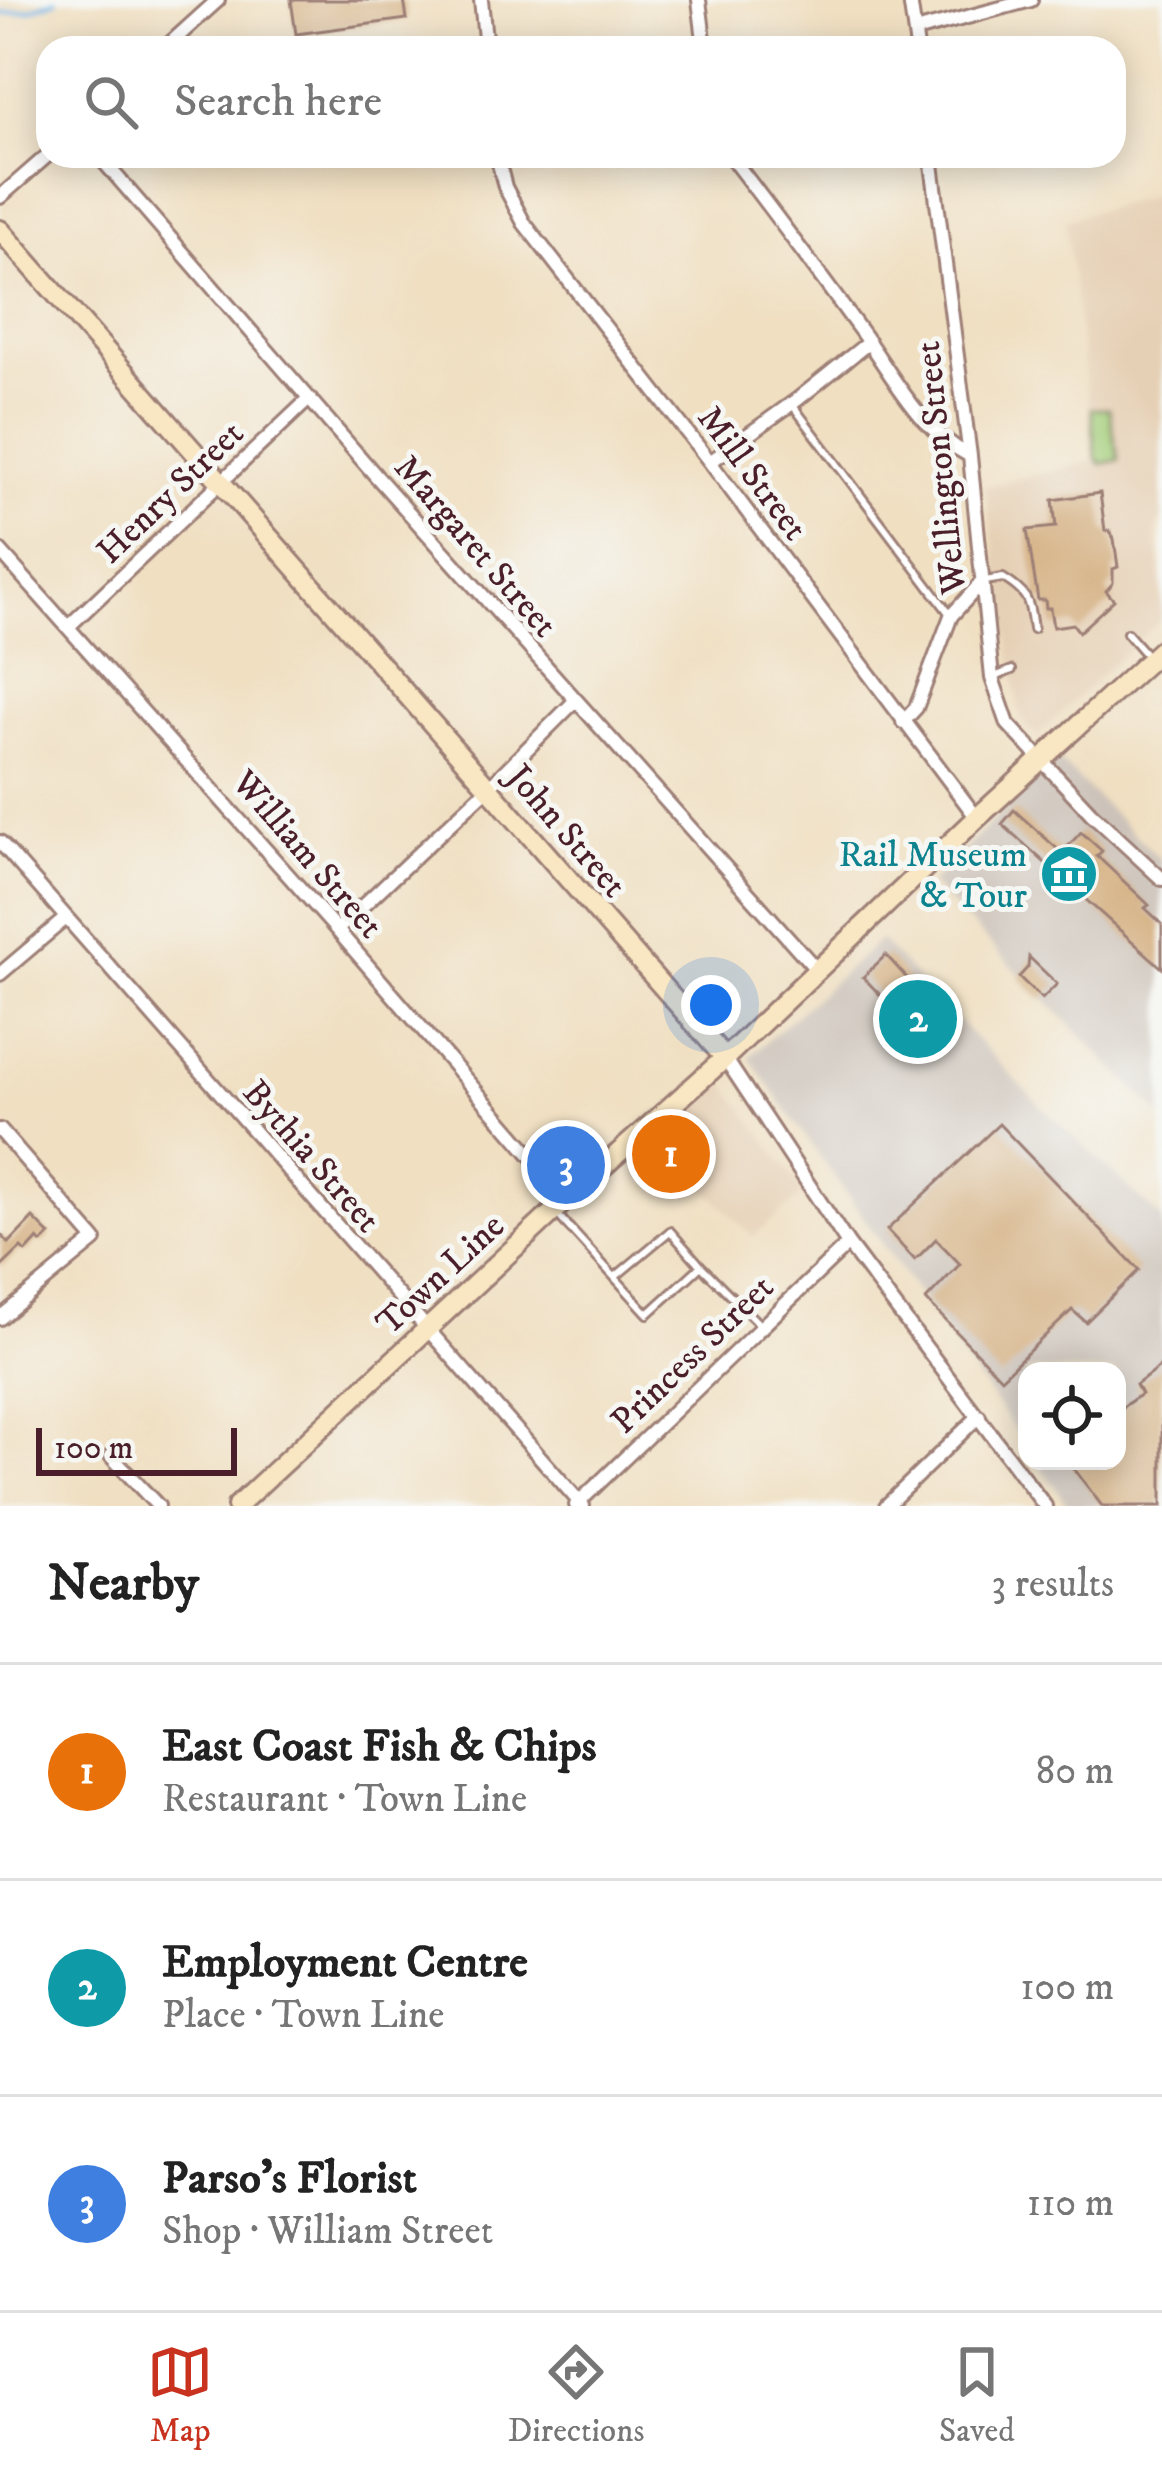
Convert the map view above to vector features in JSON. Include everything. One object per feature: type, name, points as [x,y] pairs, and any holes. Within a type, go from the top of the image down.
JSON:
[{"type":"main road","name":"John Street","points":[[0,230],[725,1058]]},
{"type":"main road","name":"Town Line","points":[[237,1506],[1156,655]]},
{"type":"street","points":[[178,36],[218,0]]},
{"type":"street","points":[[481,0],[485,36]]},
{"type":"street","points":[[699,0],[704,36]]},
{"type":"street","points":[[910,0],[916,36]]},
{"type":"street","points":[[915,32],[1031,0]]},
{"type":"street","points":[[0,197],[36,166]]},
{"type":"street","name":"Margaret Street","points":[[109,168],[816,969]]},
{"type":"street","name":"Mill Street","points":[[500,168],[524,223],[977,818]]},
{"type":"street","points":[[739,168],[916,411],[952,447],[970,456]]},
{"type":"street","name":"Wellington Street","points":[[933,168],[970,456],[992,678],[1008,724],[1162,879]]},
{"type":"street","points":[[710,462],[869,342]]},
{"type":"street","name":"Henry Street","points":[[70,626],[309,399]]},
{"type":"street","name":"William Street","points":[[0,551],[337,930],[561,1204]]},
{"type":"street","points":[[903,722],[916,708],[952,616],[982,582]]},
{"type":"street","points":[[337,930],[575,701]]},
{"type":"street","name":"Bythia Street","points":[[0,842],[579,1505]]},
{"type":"street","points":[[0,974],[66,918]]},
{"type":"street","name":"John Street","points":[[725,1058],[848,1244],[1045,1506]]},
{"type":"street","points":[[0,1130],[95,1240],[0,1318]]},
{"type":"street","name":"Princess Street","points":[[579,1505],[848,1244]]},
{"type":"street","points":[[886,1506],[979,1416]]},
{"type":"street","points":[[111,1456],[158,1506]]},
{"type":"lane","points":[[791,403],[952,616]]},
{"type":"lane","points":[[982,582],[1003,578],[1021,589],[1030,602],[1033,629]]},
{"type":"lane","points":[[1126,633],[1156,655]]},
{"type":"lane","points":[[992,678],[1012,670]]},
{"type":"lane","points":[[561,1204],[648,1314],[701,1266]]},
{"type":"lane","points":[[615,1277],[670,1232],[762,1327]]},
{"type":"shaded area","points":[[1162,193],[1162,520],[1156,527],[1162,618],[1038,734],[1027,726],[1019,710],[985,487],[1096,461],[1065,220]]},
{"type":"shaded area","points":[[1056,758],[1162,861],[1162,1116],[930,884]]},
{"type":"shaded area","points":[[880,940],[1043,1108],[1162,1219],[1162,1506],[1069,1506],[1043,1470],[1126,1470],[1126,1362],[1018,1362],[1018,1434],[749,1057]]},
{"type":"shaded area","points":[[719,1075],[804,1193],[753,1237],[656,1139]]},
{"type":"green space","points":[[1109,408],[1119,460],[1101,464],[1096,458],[1091,409]]},
{"type":"building","points":[[291,0],[404,0],[407,19],[296,34]]},
{"type":"building","points":[[1100,493],[1105,531],[1114,539],[1118,567],[1106,591],[1114,600],[1079,632],[1073,624],[1053,627],[1050,608],[1045,600],[1038,600],[1027,530],[1056,527],[1053,500]]},
{"type":"building","points":[[1014,810],[1062,853],[1081,832],[1102,851],[1097,856],[1149,905],[1145,908],[1162,924],[1162,968],[1002,824]]},
{"type":"building","points":[[886,955],[956,1032],[929,1058],[881,1005],[886,1001],[863,977]]},
{"type":"building","points":[[1029,957],[1057,984],[1042,999],[1019,977]]},
{"type":"building","points":[[999,1124],[1139,1270],[1086,1322],[1072,1310],[1001,1378],[926,1300],[960,1264],[936,1239],[915,1260],[887,1230]]},
{"type":"building","points":[[33,1218],[50,1235],[42,1243],[38,1239],[26,1252],[21,1248],[0,1268],[0,1234],[9,1243]]},
{"type":"building","points":[[1162,1365],[1162,1506],[1102,1506],[1075,1470],[1126,1470],[1126,1405],[1141,1394],[1136,1385]]},
{"type":"waterway","points":[[0,14],[56,0]]},
{"type":"place","name":"Rail Museum & Tour","points":[[1069,874]]},
{"type":"place","name":"Employment Centre","points":[[918,1019]]},
{"type":"place","name":"East Coast Fish & Chips","points":[[671,1154]]},
{"type":"place","name":"Parso's Florist","points":[[566,1165]]}]
